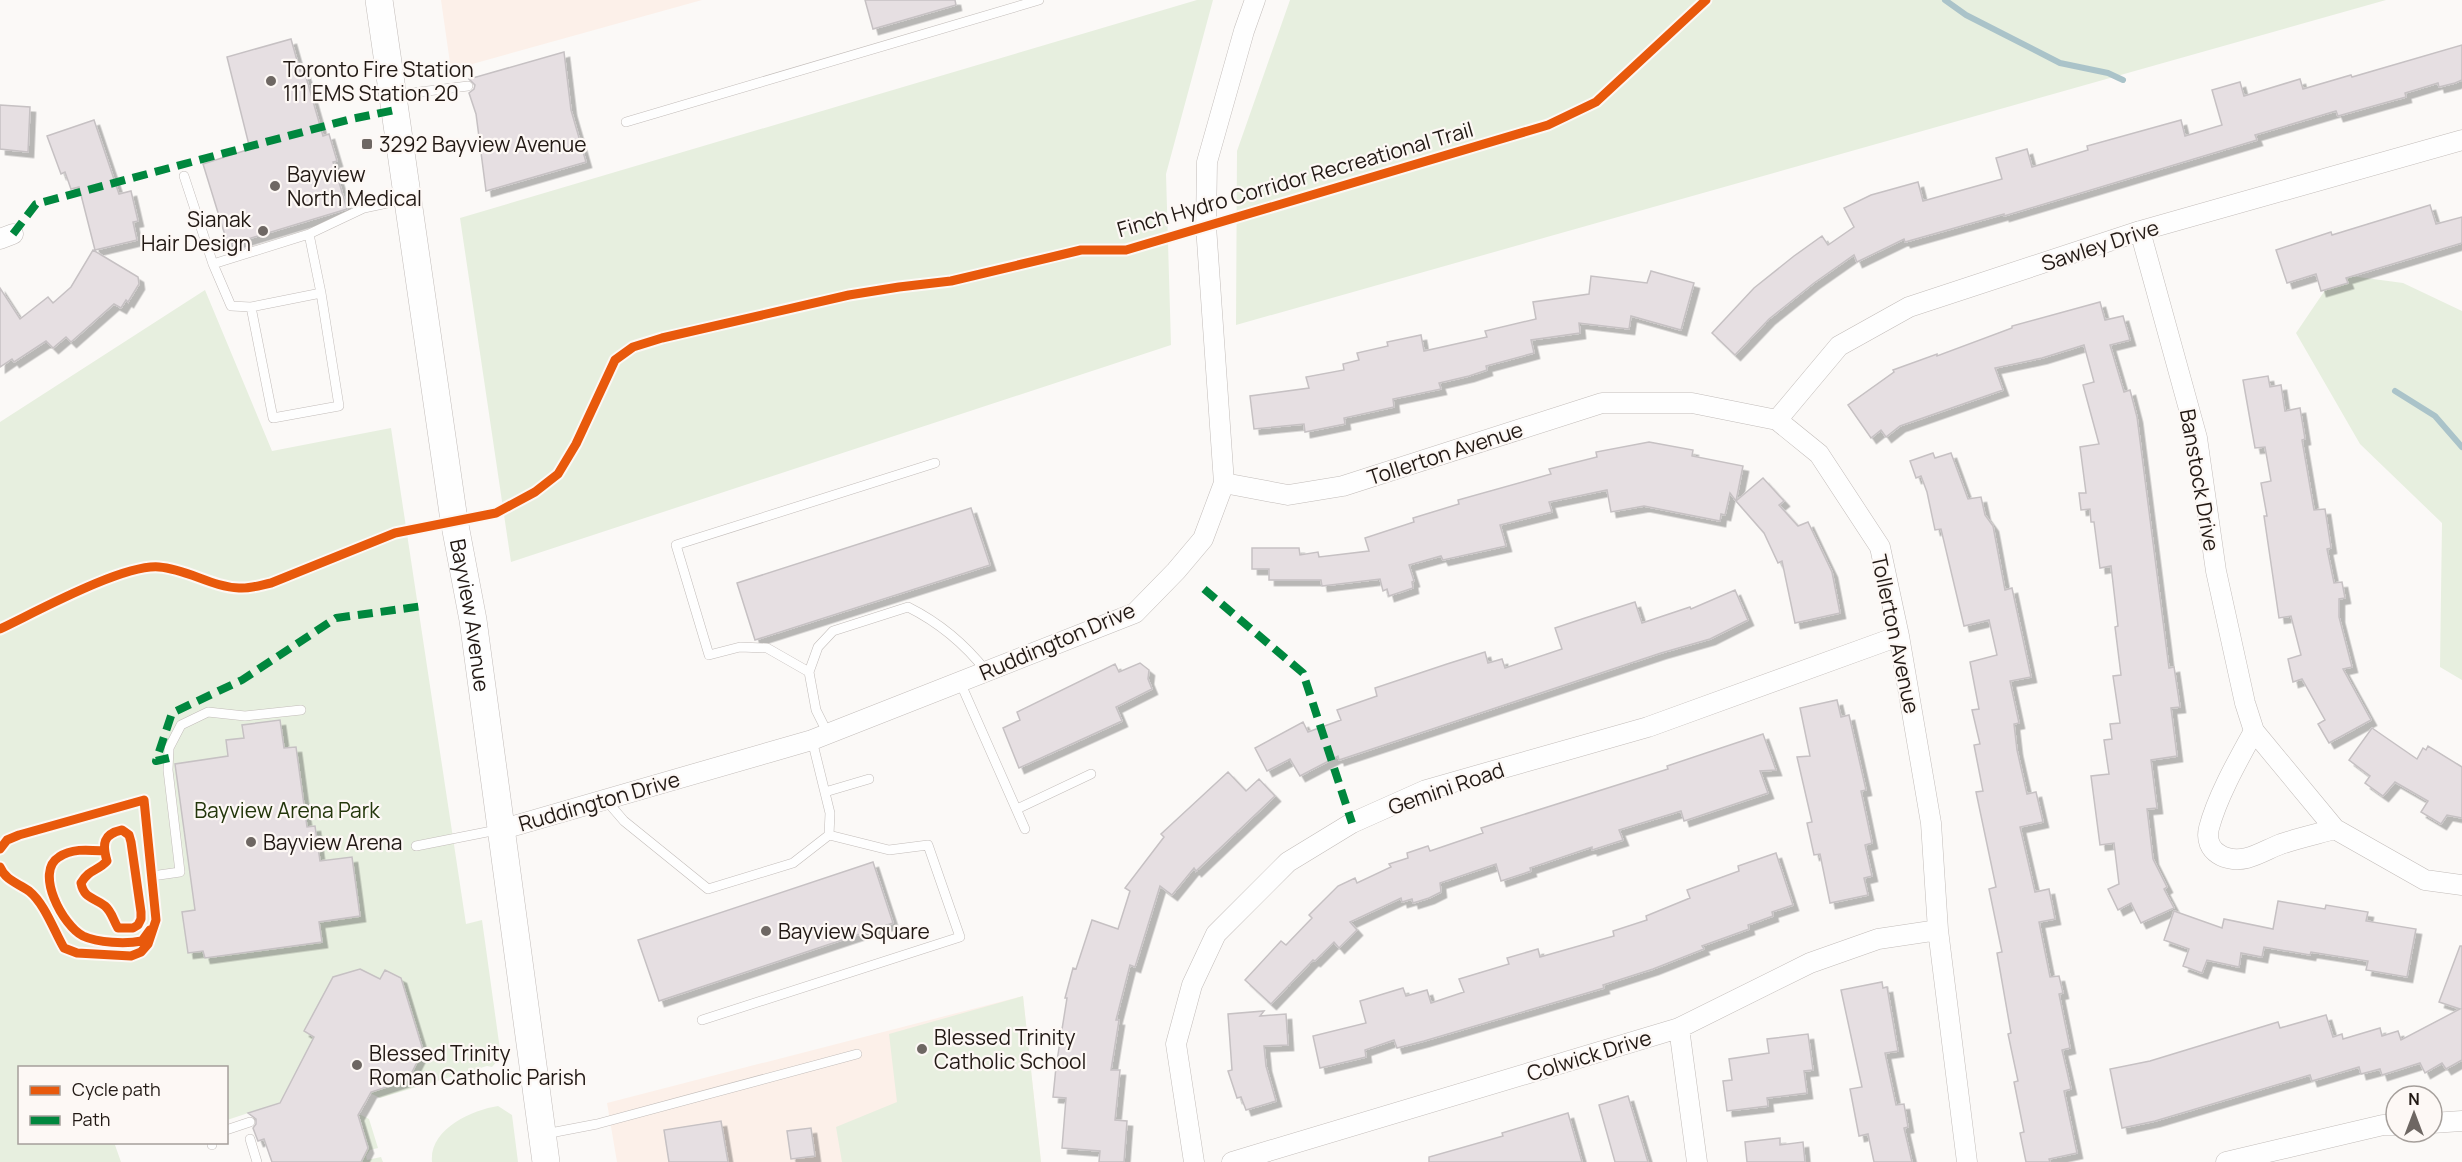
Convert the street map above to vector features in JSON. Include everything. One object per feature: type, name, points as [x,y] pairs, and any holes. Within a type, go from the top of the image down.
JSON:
[{"type":"main road","name":"Bayview Avenue","points":[[379,0],[454,520],[473,620],[546,1162]]},
{"type":"street","name":"Ruddington Drive","points":[[500,830],[820,737],[1135,613],[1176,572],[1203,539],[1224,483],[1206,226],[1207,162],[1255,0]]},
{"type":"street","name":"Sawley Drive","points":[[1777,420],[1839,346],[1909,307],[2140,231],[2462,140]]},
{"type":"street","name":"Banstock Drive","points":[[2140,231],[2196,438],[2216,572],[2253,731],[2335,829],[2425,879],[2462,885]]},
{"type":"street","name":"Tollerton Avenue","points":[[1224,483],[1288,495],[1343,486],[1602,403],[1692,403],[1777,420],[1819,454],[1880,548],[1899,636],[1931,823],[1938,930],[1967,1162]]},
{"type":"street","name":"Gemini Road","points":[[1194,1162],[1176,1044],[1192,985],[1216,934],[1288,862],[1352,823],[1426,790],[1648,727],[1899,636]]},
{"type":"street","points":[[2253,731],[2208,829],[2210,845],[2218,856],[2229,859],[2247,858],[2281,844],[2335,829]]},
{"type":"street","name":"Colwick Drive","points":[[1232,1162],[1678,1028],[1810,963],[1878,939],[1938,930]]},
{"type":"street","points":[[1678,1028],[1697,1162]]},
{"type":"street","points":[[2444,1122],[2462,1121]]},
{"type":"street","points":[[2226,1162],[2384,1125]]},
{"type":"lane","points":[[626,122],[1039,0]]},
{"type":"lane","points":[[393,95],[468,86]]},
{"type":"lane","points":[[184,176],[213,264],[231,306],[251,307],[321,293]]},
{"type":"lane","points":[[213,264],[309,234],[364,208],[409,199]]},
{"type":"lane","points":[[251,307],[273,418],[339,406],[309,234]]},
{"type":"lane","points":[[809,672],[767,648],[740,647],[709,655],[676,545],[935,464]]},
{"type":"lane","points":[[605,799],[624,821],[708,889],[793,863],[829,835],[830,813],[825,792],[820,737],[809,672],[818,647],[833,631],[908,607],[933,620],[969,650],[986,671]]},
{"type":"lane","points":[[960,682],[1025,829]]},
{"type":"lane","points":[[152,876],[180,872],[168,771],[170,748],[181,725],[208,712],[245,716],[301,710]]},
{"type":"lane","points":[[1017,809],[1091,774]]},
{"type":"lane","points":[[825,792],[869,779]]},
{"type":"lane","points":[[416,846],[500,830]]},
{"type":"lane","points":[[702,1020],[960,937],[928,845],[889,850],[829,835]]},
{"type":"lane","points":[[543,1134],[597,1124],[857,1054]]},
{"type":"lane","points":[[228,1129],[249,1122]]},
{"type":"lane","points":[[249,1139],[257,1162]]},
{"type":"shaded area","points":[[441,0],[702,0],[451,70]]},
{"type":"shaded area","name":"Blessed Trinity Catholic School","points":[[1023,996],[1041,1162],[617,1162],[607,1103]]},
{"type":"green space","points":[[1197,0],[1213,0],[1166,174],[1171,345],[511,562],[460,218]]},
{"type":"green space","points":[[1290,0],[2386,0],[1236,325],[1237,151]]},
{"type":"green space","points":[[2336,274],[2403,283],[2462,311],[2462,680],[2440,667],[2442,523],[2360,444],[2296,333]]},
{"type":"green space","name":"Bayview Arena Park","points":[[205,290],[272,451],[391,428],[466,924],[482,920],[501,1057],[492,1067],[487,1066],[380,1098],[370,1093],[408,1080],[423,1050],[401,978],[385,970],[380,979],[360,969],[331,982],[304,1031],[314,1037],[278,1106],[270,1106],[228,1120],[228,1066],[18,1066],[18,1144],[120,1144],[115,1145],[121,1162],[0,1162],[0,422]]},
{"type":"green space","points":[[1023,996],[1041,1162],[842,1162],[836,1127],[897,1102],[889,1034]]},
{"type":"green space","points":[[498,1106],[512,1115],[518,1162],[432,1162],[437,1140],[454,1123],[476,1112]]},
{"type":"green space","points":[[359,1114],[369,1119],[378,1148],[370,1150],[366,1156],[367,1160],[381,1157],[383,1162],[361,1162],[368,1148]]},
{"type":"building","points":[[865,0],[955,0],[956,5],[873,29]]},
{"type":"building","name":"Bayview North Medical","points":[[291,39],[300,71],[304,70],[323,136],[329,134],[337,161],[333,162],[347,209],[228,245],[203,164],[250,149],[227,57]]},
{"type":"building","points":[[2462,45],[2462,80],[2455,83],[2439,87],[2438,83],[2405,93],[2406,97],[2338,116],[2336,111],[2255,135],[2257,140],[2004,216],[2004,214],[1905,242],[1904,239],[1857,262],[1854,255],[1769,319],[1735,355],[1712,333],[1754,288],[1794,256],[1822,236],[1828,245],[1854,227],[1844,208],[1871,195],[1918,182],[1923,201],[2002,179],[1996,158],[2027,149],[2032,167],[2088,150],[2087,146],[2181,120],[2185,136],[2222,125],[2212,90],[2240,82],[2244,96],[2300,79],[2303,89]]},
{"type":"building","points":[[564,52],[571,110],[586,162],[486,191],[476,114],[469,93],[475,85],[469,79]]},
{"type":"building","points":[[0,105],[30,107],[28,152],[0,149]]},
{"type":"building","points":[[94,120],[119,194],[131,191],[138,221],[133,222],[137,240],[95,250],[79,187],[71,189],[65,172],[61,174],[47,136]]},
{"type":"building","points":[[2430,205],[2436,224],[2462,217],[2462,243],[2346,278],[2348,283],[2321,291],[2316,274],[2287,283],[2276,250],[2331,232],[2332,235]]},
{"type":"building","points":[[93,250],[138,277],[139,284],[128,302],[126,300],[121,308],[114,304],[71,342],[66,337],[53,348],[46,341],[14,362],[12,359],[0,367],[0,288],[20,319],[48,297],[53,303],[71,287]]},
{"type":"building","points":[[1651,271],[1694,283],[1681,330],[1631,316],[1629,329],[1579,323],[1580,333],[1531,340],[1534,353],[1486,366],[1487,370],[1469,376],[1439,383],[1441,389],[1393,399],[1394,407],[1344,418],[1345,424],[1305,432],[1304,424],[1254,429],[1250,396],[1309,388],[1306,377],[1344,370],[1343,364],[1359,360],[1357,353],[1388,346],[1387,342],[1421,335],[1424,351],[1487,337],[1485,331],[1536,319],[1533,302],[1589,294],[1591,276],[1647,283]]},
{"type":"building","points":[[2100,302],[2105,320],[2123,316],[2130,340],[2110,345],[2124,392],[2130,390],[2137,417],[2169,668],[2174,667],[2180,707],[2171,708],[2177,756],[2151,760],[2157,808],[2147,809],[2153,859],[2167,887],[2164,889],[2174,908],[2141,923],[2131,903],[2118,910],[2108,889],[2119,884],[2114,843],[2100,845],[2091,776],[2109,774],[2104,740],[2112,739],[2110,724],[2120,723],[2113,676],[2121,675],[2111,566],[2100,568],[2094,522],[2091,522],[2090,509],[2081,510],[2079,493],[2086,493],[2080,447],[2099,444],[2083,385],[2094,382],[2084,345],[2042,358],[1995,368],[2003,390],[1900,426],[1886,437],[1881,430],[1871,438],[1848,405],[1894,372],[1893,370],[1937,354],[1937,356],[2012,328],[2012,326]]},
{"type":"building","points":[[2268,376],[2270,387],[2281,385],[2285,411],[2300,408],[2305,439],[2302,440],[2314,510],[2325,509],[2331,548],[2327,549],[2334,583],[2342,582],[2345,598],[2339,599],[2339,617],[2352,667],[2343,669],[2371,720],[2329,743],[2318,724],[2325,720],[2302,679],[2293,682],[2288,659],[2301,655],[2291,616],[2279,618],[2261,483],[2271,481],[2265,447],[2255,448],[2243,380]]},
{"type":"building","points":[[1649,442],[1693,450],[1692,456],[1743,466],[1736,501],[1730,493],[1725,515],[1721,514],[1720,521],[1644,506],[1611,512],[1607,490],[1549,502],[1552,512],[1500,525],[1506,546],[1443,560],[1441,556],[1409,565],[1414,581],[1412,582],[1413,588],[1389,596],[1387,589],[1383,591],[1380,579],[1322,586],[1321,580],[1269,580],[1269,569],[1252,569],[1252,548],[1299,548],[1300,555],[1318,552],[1319,557],[1369,551],[1365,538],[1414,522],[1413,518],[1459,504],[1458,500],[1551,474],[1549,469],[1597,457],[1596,452]]},
{"type":"building","points":[[1933,453],[1935,458],[1951,453],[1968,499],[1981,497],[1985,515],[1993,526],[2005,590],[2012,588],[2031,677],[2010,681],[2019,723],[2014,724],[2017,750],[2027,794],[2036,792],[2043,822],[2020,827],[2035,892],[2049,889],[2055,919],[2039,922],[2050,977],[2059,976],[2063,993],[2059,994],[2070,1048],[2062,1050],[2071,1089],[2064,1091],[2077,1153],[2049,1159],[2050,1162],[2026,1162],[2020,1133],[2024,1132],[2014,1082],[2018,1081],[2008,1034],[2011,1033],[1997,953],[2002,952],[1989,889],[1996,887],[1976,792],[1983,791],[1974,745],[1980,744],[1972,710],[1979,709],[1970,662],[1997,655],[1989,620],[1964,626],[1941,529],[1935,530],[1927,492],[1921,476],[1916,478],[1910,461]]},
{"type":"building","points":[[1763,478],[1784,501],[1779,505],[1798,526],[1808,522],[1832,572],[1840,613],[1795,623],[1782,561],[1778,563],[1764,533],[1736,501]]},
{"type":"building","points":[[971,508],[990,565],[755,640],[737,583]]},
{"type":"building","points":[[1735,590],[1748,620],[1710,639],[1661,653],[1339,760],[1338,756],[1300,776],[1290,759],[1267,771],[1255,748],[1303,722],[1308,732],[1341,720],[1337,710],[1377,696],[1375,688],[1447,664],[1485,652],[1488,663],[1502,659],[1505,668],[1562,649],[1555,628],[1585,618],[1635,602],[1642,623],[1690,607],[1691,609]]},
{"type":"building","points":[[1140,663],[1149,670],[1148,679],[1152,689],[1116,707],[1122,721],[1019,768],[1003,728],[1020,720],[1017,712],[1115,664],[1119,672]]},
{"type":"building","points":[[1837,700],[1841,717],[1849,715],[1866,790],[1861,791],[1872,843],[1865,845],[1872,876],[1864,878],[1868,895],[1830,903],[1820,854],[1814,855],[1807,823],[1812,822],[1797,757],[1810,756],[1800,708]]},
{"type":"building","name":"Bayview Arena","points":[[280,720],[284,748],[296,747],[307,827],[315,826],[320,861],[352,857],[360,916],[319,922],[322,942],[205,958],[203,951],[188,953],[182,912],[195,910],[175,764],[228,756],[226,740],[244,738],[242,725]]},
{"type":"building","points":[[2372,728],[2417,759],[2423,748],[2426,750],[2428,746],[2462,767],[2462,818],[2447,815],[2441,824],[2421,812],[2428,801],[2395,782],[2383,796],[2365,783],[2370,776],[2349,760]]},
{"type":"building","points":[[1763,734],[1776,770],[1760,771],[1768,793],[1684,821],[1681,811],[1619,830],[1623,840],[1592,850],[1592,847],[1530,868],[1531,871],[1501,881],[1496,864],[1440,883],[1441,892],[1429,898],[1413,903],[1412,899],[1402,902],[1401,898],[1350,922],[1357,930],[1339,948],[1334,942],[1315,961],[1313,960],[1271,1004],[1245,980],[1281,941],[1286,945],[1312,918],[1309,915],[1338,886],[1355,878],[1357,883],[1391,867],[1389,864],[1408,858],[1407,853],[1428,846],[1430,851],[1483,833],[1481,828],[1668,769],[1667,766]]},
{"type":"building","points":[[1228,772],[1246,791],[1259,779],[1275,796],[1196,871],[1194,868],[1172,895],[1160,886],[1135,967],[1130,965],[1116,1020],[1119,1020],[1111,1070],[1120,1070],[1115,1120],[1127,1121],[1124,1162],[1099,1162],[1100,1151],[1062,1148],[1066,1098],[1053,1097],[1067,998],[1065,998],[1073,968],[1076,969],[1092,920],[1118,929],[1130,891],[1125,888],[1164,837],[1161,834]]},
{"type":"building","points":[[1776,853],[1793,905],[1772,912],[1773,916],[1748,925],[1749,929],[1702,946],[1704,949],[1653,969],[1603,985],[1604,988],[1397,1048],[1394,1040],[1365,1050],[1366,1057],[1320,1068],[1313,1036],[1366,1023],[1360,1001],[1403,988],[1406,996],[1427,990],[1431,1003],[1464,992],[1459,979],[1509,964],[1507,958],[1538,949],[1540,957],[1614,936],[1613,931],[1647,920],[1646,916],[1690,898],[1687,890],[1739,871],[1738,866]]},
{"type":"building","name":"Bayview Square","points":[[873,862],[893,923],[659,1001],[638,940]]},
{"type":"building","points":[[2278,901],[2325,909],[2326,905],[2368,912],[2366,921],[2416,929],[2407,977],[2366,970],[2368,961],[2264,947],[2262,957],[2241,953],[2239,967],[2207,960],[2202,973],[2183,966],[2189,949],[2164,940],[2174,911],[2222,928],[2224,919],[2273,929]]},
{"type":"building","points":[[2460,946],[2462,946],[2462,1060],[2446,1069],[2442,1063],[2425,1073],[2420,1063],[2382,1075],[2380,1069],[2361,1074],[2359,1067],[2312,1081],[2310,1075],[2155,1121],[2122,1128],[2110,1069],[2150,1061],[2278,1022],[2280,1028],[2326,1015],[2333,1037],[2342,1034],[2343,1039],[2380,1028],[2382,1036],[2398,1031],[2401,1040],[2460,1009],[2439,1002]]},
{"type":"building","name":"Blessed Trinity Roman Catholic Parish","points":[[360,969],[380,979],[385,970],[401,978],[423,1050],[408,1080],[371,1092],[358,1115],[368,1148],[361,1162],[272,1162],[264,1139],[258,1141],[253,1128],[256,1119],[248,1113],[280,1103],[314,1037],[304,1031],[333,977]]},
{"type":"building","points":[[1882,982],[1883,988],[1887,987],[1898,1051],[1885,1053],[1896,1105],[1904,1104],[1908,1127],[1904,1128],[1912,1162],[1874,1162],[1868,1134],[1859,1136],[1850,1089],[1862,1087],[1841,990]]},
{"type":"building","points":[[1264,1011],[1260,1016],[1286,1014],[1288,1045],[1264,1046],[1266,1066],[1276,1101],[1246,1110],[1241,1097],[1237,1098],[1228,1071],[1232,1070],[1228,1014]]},
{"type":"building","points":[[1808,1034],[1813,1070],[1804,1071],[1807,1093],[1767,1098],[1768,1106],[1727,1111],[1723,1081],[1732,1080],[1729,1059],[1769,1053],[1767,1039]]},
{"type":"building","points":[[1628,1096],[1648,1162],[1615,1162],[1599,1105]]},
{"type":"building","points":[[1568,1113],[1582,1162],[1429,1162],[1429,1157],[1503,1136],[1502,1133]]},
{"type":"building","points":[[721,1121],[728,1162],[669,1162],[664,1130]]},
{"type":"building","points":[[811,1128],[815,1156],[791,1159],[787,1131]]},
{"type":"building","points":[[1780,1138],[1780,1145],[1803,1142],[1805,1162],[1747,1162],[1745,1142]]},
{"type":"waterway","points":[[1945,0],[1966,15],[2060,63],[2108,73],[2123,80]]},
{"type":"waterway","points":[[2395,391],[2435,416],[2462,447]]},
{"type":"marked path","points":[[13,234],[36,204],[351,119],[395,110]]},
{"type":"marked path","points":[[1204,589],[1303,673],[1352,823]]},
{"type":"marked path","points":[[169,758],[156,761],[172,713],[242,680],[336,618],[423,606]]},
{"type":"cycle path","name":"Finch Hydro Corridor Recreational Trail","points":[[0,629],[80,590],[143,568],[169,568],[219,585],[251,587],[271,583],[395,533],[496,513],[535,492],[558,474],[576,444],[615,360],[633,347],[662,338],[849,295],[951,281],[1081,250],[1126,250],[1548,125],[1596,102],[1706,0]]},
{"type":"cycle path","points":[[0,849],[7,840],[19,835],[144,800],[156,920],[148,944],[141,952],[131,956],[77,953],[64,948],[35,896],[9,879],[0,867]]},
{"type":"cycle path","points":[[122,830],[129,835],[131,842],[141,912],[141,919],[133,928],[118,928],[107,908],[87,895],[81,883],[87,875],[107,861],[106,841],[111,834],[122,830]]},
{"type":"cycle path","points":[[104,851],[69,852],[52,864],[49,874],[50,886],[60,911],[75,930],[83,936],[96,940],[120,943],[142,941],[150,930]]},
{"type":"place","name":"Toronto Fire Station 111 EMS Station 20","points":[[271,81]]},
{"type":"place","name":"3292 Bayview Avenue","points":[[367,144]]},
{"type":"place","name":"Bayview North Medical","points":[[275,186]]},
{"type":"place","name":"Sianak Hair Design","points":[[263,231]]},
{"type":"place","name":"Bayview Arena","points":[[251,842]]},
{"type":"place","name":"Bayview Square","points":[[766,931]]},
{"type":"place","name":"Blessed Trinity Catholic School","points":[[922,1049]]},
{"type":"place","name":"Blessed Trinity Roman Catholic Parish","points":[[357,1065]]}]
